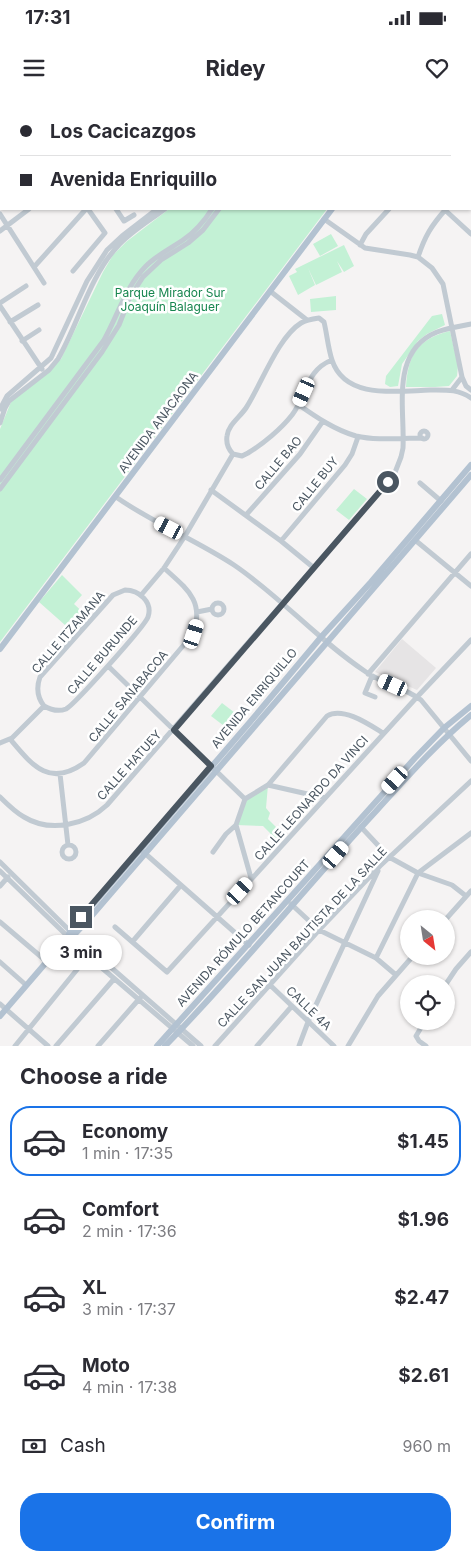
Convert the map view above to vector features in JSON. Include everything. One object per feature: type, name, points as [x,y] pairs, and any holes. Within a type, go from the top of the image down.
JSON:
[{"type":"main road","name":"AVENIDA ANACAONA","points":[[0,649],[331,210]]},
{"type":"main road","name":"AVENIDA ENRIQUILLO","points":[[0,1016],[214,769],[328,642],[471,465]]},
{"type":"main road","name":"AVENIDA ENRIQUILLO","points":[[214,769],[250,722],[322,636],[416,540],[471,475]]},
{"type":"main road","name":"AVENIDA RÓMULO BETANCOURT","points":[[157,1046],[176,1029],[398,782],[471,706]]},
{"type":"main road","name":"AVENIDA RÓMULO BETANCOURT","points":[[446,731],[471,714]]},
{"type":"main road","name":"AVENIDA RÓMULO BETANCOURT","points":[[290,903],[361,827],[398,782]]},
{"type":"main road","name":"AVENIDA RÓMULO BETANCOURT","points":[[165,1046],[176,1029]]},
{"type":"street","points":[[0,231],[28,210]]},
{"type":"street","points":[[34,267],[86,210]]},
{"type":"street","points":[[73,271],[105,234],[88,210]]},
{"type":"street","points":[[117,210],[124,221],[134,215]]},
{"type":"street","points":[[0,409],[1,402],[47,363],[54,354],[80,294],[100,258],[114,243],[156,210]]},
{"type":"street","points":[[0,423],[9,401],[54,365],[65,347],[100,271],[111,254],[122,241],[164,210]]},
{"type":"street","points":[[0,480],[104,340],[127,291],[144,267],[185,238],[203,222],[211,210]]},
{"type":"street","points":[[0,489],[102,352],[119,325],[130,297],[143,277],[161,260],[203,230],[218,210]]},
{"type":"street","points":[[360,245],[366,234],[388,210]]},
{"type":"street","points":[[418,258],[424,238],[445,210]]},
{"type":"street","points":[[447,210],[471,234]]},
{"type":"street","points":[[0,214],[44,283]]},
{"type":"street","points":[[324,219],[360,245],[371,250],[410,255],[418,258],[432,268],[440,277],[462,377],[466,386],[471,390]]},
{"type":"street","points":[[26,286],[0,307],[22,342],[41,368],[47,372]]},
{"type":"street","points":[[270,291],[307,320]]},
{"type":"street","points":[[10,322],[38,305]]},
{"type":"street","points":[[332,360],[322,365],[313,373],[298,405],[286,422],[253,450],[242,456],[233,454],[228,448],[229,430],[246,408],[263,374],[288,334],[307,320],[319,318],[324,322],[332,360],[344,379],[354,386],[366,390],[452,390],[464,393],[471,398]]},
{"type":"street","name":"CALLE HATUEY","points":[[0,797],[23,817],[40,823],[66,824],[90,818],[102,810],[174,730],[394,475],[401,457],[403,438],[402,391],[405,368],[408,358],[415,348],[430,336],[471,324]]},
{"type":"street","points":[[22,342],[39,330]]},
{"type":"street","points":[[452,390],[462,377]]},
{"type":"street","points":[[298,405],[323,421],[358,436],[374,439],[422,438]]},
{"type":"street","name":"CALLE BAO","points":[[246,515],[300,454],[323,421]]},
{"type":"street","name":"CALLE BUY","points":[[281,541],[345,464],[352,454],[358,436]]},
{"type":"street","points":[[139,593],[164,568],[233,454]]},
{"type":"street","points":[[420,483],[441,501]]},
{"type":"street","points":[[211,490],[281,541],[314,568]]},
{"type":"street","points":[[116,497],[136,511],[185,536],[234,565],[370,675],[417,697],[426,705],[471,760]]},
{"type":"street","points":[[416,540],[471,586]]},
{"type":"street","points":[[374,697],[365,693],[370,675],[471,554]]},
{"type":"street","points":[[164,568],[187,589],[195,601],[197,612],[212,610]]},
{"type":"street","name":"CALLE ITZAMANA","points":[[44,706],[37,690],[38,683],[44,672],[113,595],[125,590],[139,593]]},
{"type":"street","name":"CALLE BURUNDE","points":[[44,706],[55,710],[68,708],[108,666],[148,618],[148,605],[139,593]]},
{"type":"street","name":"CALLE SANABACOA","points":[[60,774],[71,771],[84,763],[141,698],[194,634],[197,612]]},
{"type":"street","name":"CALLE LEONARDO DA VINCI","points":[[133,942],[168,972],[383,734],[471,640]]},
{"type":"street","points":[[108,666],[245,799]]},
{"type":"street","points":[[0,743],[10,739],[44,706]]},
{"type":"street","points":[[213,852],[219,842],[236,825],[245,799],[268,785],[327,716],[336,712],[360,719],[383,734]]},
{"type":"street","points":[[10,739],[31,764],[42,770],[60,774],[68,845]]},
{"type":"street","name":"CALLE SAN JUAN BAUTISTA DE LA SALLE","points":[[215,1046],[319,930],[389,856],[471,781]]},
{"type":"street","points":[[268,785],[325,798]]},
{"type":"street","points":[[236,825],[252,878]]},
{"type":"street","points":[[361,827],[389,856],[418,873],[452,885],[466,896]]},
{"type":"street","points":[[376,958],[418,873],[471,833]]},
{"type":"street","points":[[143,851],[251,947]]},
{"type":"street","points":[[0,862],[9,876],[193,1046]]},
{"type":"street","points":[[299,1046],[344,942],[380,866]]},
{"type":"street","points":[[0,871],[9,876]]},
{"type":"street","points":[[0,886],[9,876]]},
{"type":"street","points":[[116,927],[133,942],[181,885]]},
{"type":"street","points":[[454,910],[471,891]]},
{"type":"street","points":[[290,903],[319,930],[376,958],[396,975]]},
{"type":"street","points":[[0,922],[46,961]]},
{"type":"street","points":[[70,934],[88,956],[114,979],[140,998]]},
{"type":"street","points":[[452,975],[471,952]]},
{"type":"street","points":[[15,1046],[88,956]]},
{"type":"street","points":[[0,962],[26,985]]},
{"type":"street","points":[[348,1046],[378,996],[405,965]]},
{"type":"street","points":[[56,1046],[114,979]]},
{"type":"street","name":"CALLE 4A","points":[[270,985],[334,1046]]},
{"type":"street","points":[[98,1046],[140,998]]},
{"type":"street","points":[[0,1004],[48,1046]]},
{"type":"street","points":[[257,1046],[292,1006]]},
{"type":"street","points":[[176,1029],[201,1046]]},
{"type":"street","points":[[420,1030],[416,1036],[426,1046]]},
{"type":"shaded area","points":[[402,639],[436,668],[417,690],[375,672]]},
{"type":"green space","name":"Parque Mirador Sur Joaquín Balaguer","points":[[168,210],[326,210],[0,642],[0,429],[11,402],[61,359],[103,272],[113,255],[126,242]]},
{"type":"green space","points":[[331,234],[338,246],[320,256],[313,244]]},
{"type":"green space","points":[[344,245],[354,266],[344,272],[337,261],[342,272],[316,285],[308,268],[315,285],[298,295],[289,276],[297,272],[295,269]]},
{"type":"green space","points":[[336,296],[336,310],[311,312],[310,299]]},
{"type":"green space","points":[[442,314],[445,325],[418,341],[402,364],[398,386],[390,387],[385,384],[386,376],[432,316]]},
{"type":"green space","points":[[450,331],[458,366],[457,376],[449,386],[406,387],[409,365],[417,350],[430,338]]},
{"type":"green space","points":[[354,489],[367,499],[349,520],[336,510]]},
{"type":"green space","points":[[62,575],[82,595],[74,604],[88,617],[74,633],[39,602]]},
{"type":"green space","points":[[222,703],[243,719],[232,732],[211,716]]},
{"type":"green space","points":[[268,785],[266,808],[270,813],[268,819],[283,834],[277,840],[263,826],[236,825],[245,799]]},
{"type":"route","points":[[81,917],[211,766],[174,730],[388,482]]}]
